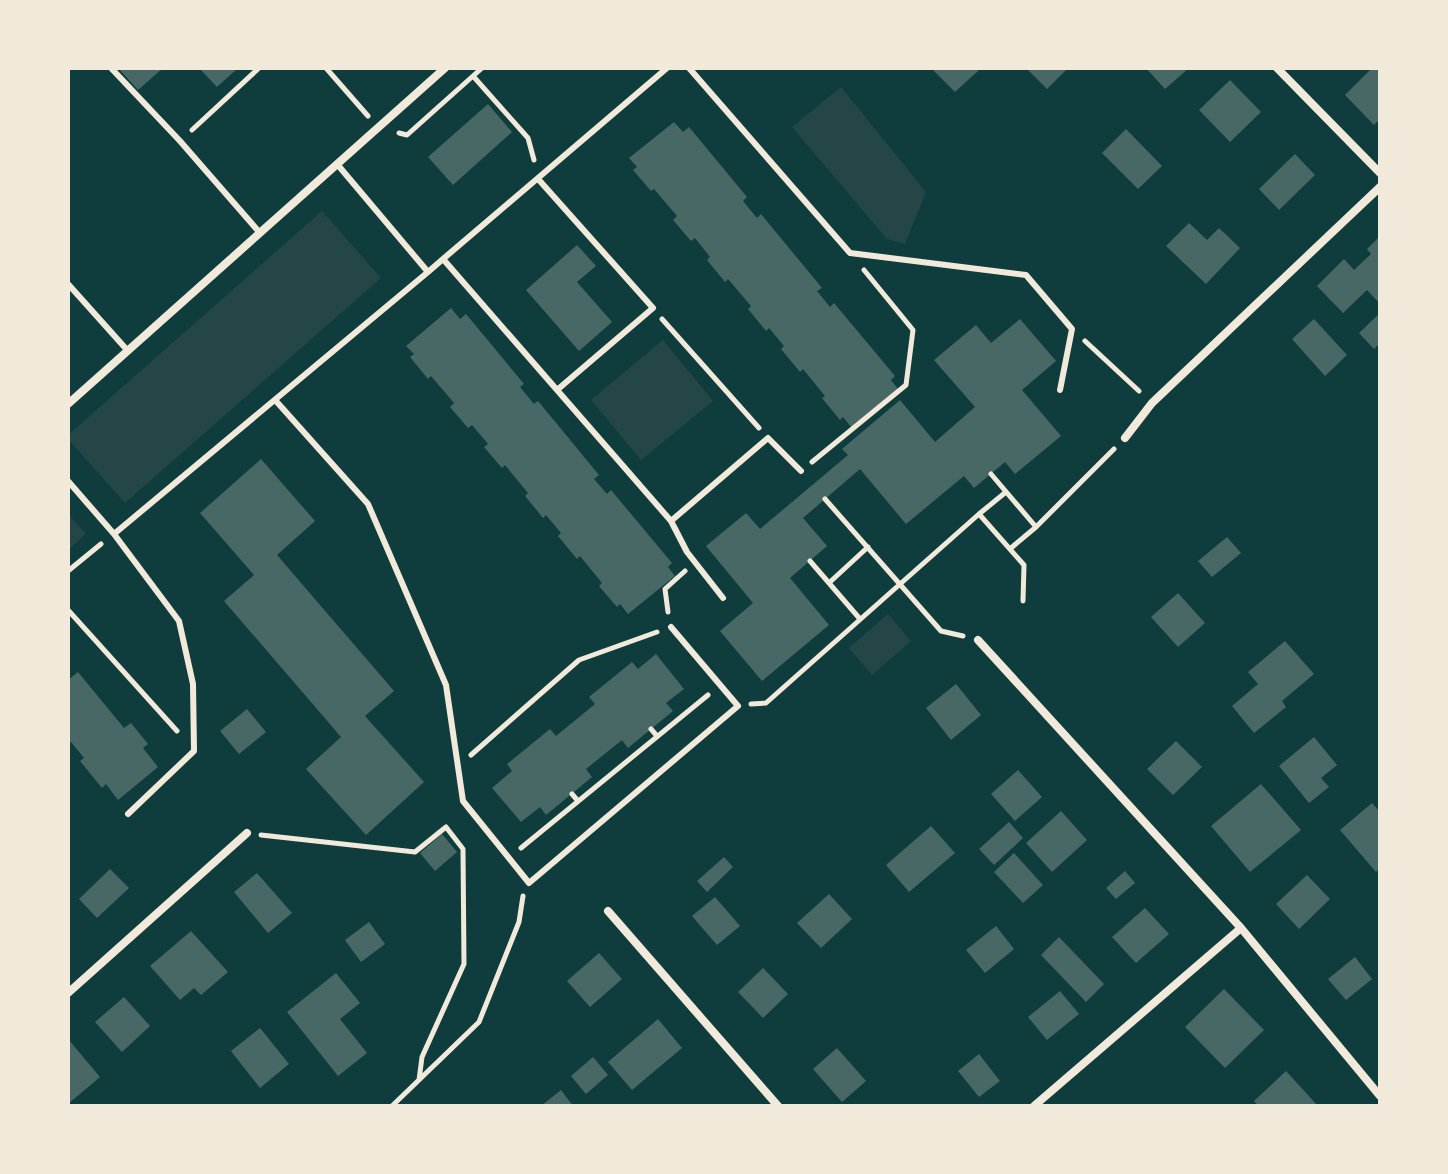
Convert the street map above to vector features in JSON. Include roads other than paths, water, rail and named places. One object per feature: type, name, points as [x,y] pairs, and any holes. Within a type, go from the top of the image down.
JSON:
[{"type":"street","points":[[68,404],[445,68]]},
{"type":"street","points":[[1277,68],[1380,173]]},
{"type":"street","points":[[1125,438],[1152,403],[1380,187]]},
{"type":"street","points":[[978,640],[1241,928],[1380,1096]]},
{"type":"street","points":[[68,993],[247,833]]},
{"type":"street","points":[[608,911],[778,1106]]},
{"type":"street","points":[[1034,1106],[1241,928]]},
{"type":"lane","points":[[111,68],[260,233]]},
{"type":"lane","points":[[114,534],[539,180],[667,68]]},
{"type":"lane","points":[[689,68],[850,253],[1026,275],[1072,329],[1060,390]]},
{"type":"lane","points":[[337,164],[428,272]]},
{"type":"lane","points":[[539,180],[653,308],[557,390]]},
{"type":"lane","points":[[443,259],[671,521],[687,552],[723,598]]},
{"type":"lane","points":[[68,284],[128,351]]},
{"type":"lane","points":[[276,401],[368,504],[446,685],[463,801],[529,883],[738,706],[671,627]]},
{"type":"lane","points":[[671,521],[768,438],[801,471]]},
{"type":"lane","points":[[68,481],[114,534],[179,621],[193,684],[194,751],[128,814]]}]
